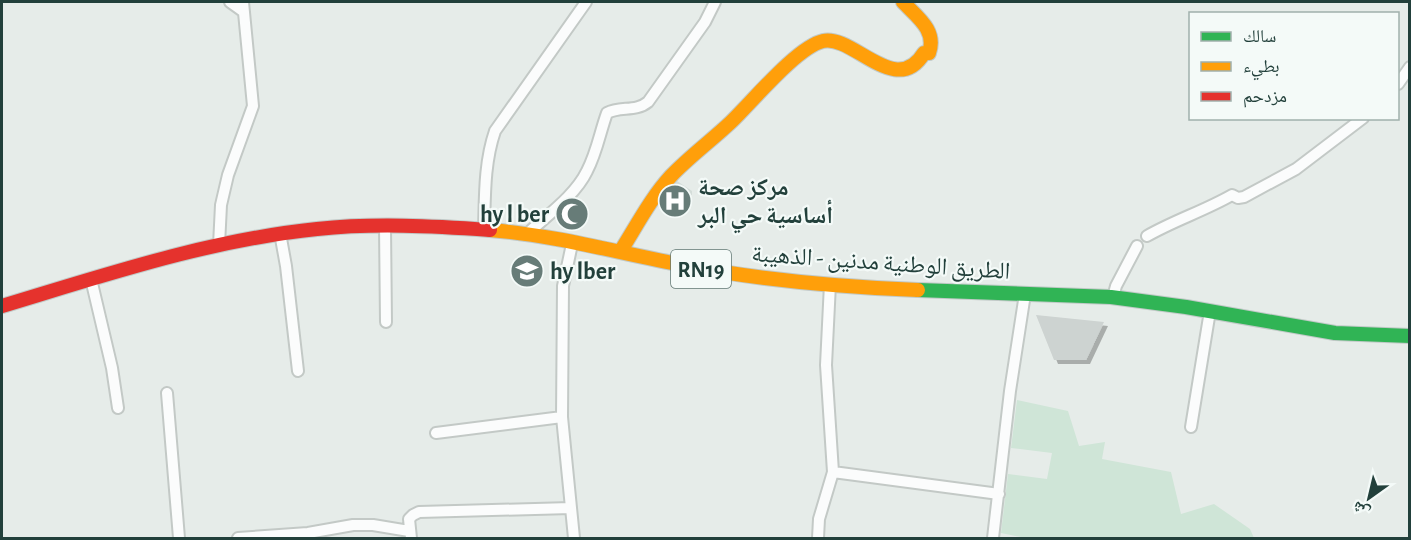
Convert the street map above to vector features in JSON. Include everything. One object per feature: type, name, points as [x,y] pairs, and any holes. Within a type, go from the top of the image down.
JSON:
[{"type":"main road","points":[[620,252],[670,176],[797,57],[813,46],[824,41],[832,41],[894,70],[906,70],[913,66],[924,53],[929,53],[933,40],[930,32],[903,2]]},
{"type":"main road","name":"الطريق الوطنية مدنين - الذهيبة","points":[[2,306],[170,256],[219,245],[280,233],[326,228],[385,227],[484,230],[526,235],[620,252],[672,265],[765,279],[927,291],[1113,297],[1310,328],[1366,335],[1410,336]]},
{"type":"street","points":[[219,245],[221,205],[228,175],[253,106],[244,7],[230,2]]},
{"type":"street","points":[[484,230],[486,178],[490,145],[495,131],[586,2]]},
{"type":"street","points":[[526,235],[577,186],[587,172],[607,113],[640,107],[648,102],[705,22],[715,2]]},
{"type":"street","points":[[1399,83],[1410,67]]},
{"type":"street","points":[[1147,236],[1170,223],[1214,206],[1232,195],[1239,198],[1244,197],[1296,169],[1361,120]]},
{"type":"street","points":[[385,227],[386,322]]},
{"type":"street","points":[[280,233],[298,371]]},
{"type":"street","points":[[572,244],[563,286],[562,417],[574,538]]},
{"type":"street","points":[[1113,297],[1116,286],[1137,246]]},
{"type":"street","points":[[91,279],[112,368],[118,408]]},
{"type":"street","points":[[818,538],[819,519],[833,472],[826,365],[830,284]]},
{"type":"street","points":[[993,538],[1010,391],[1025,294]]},
{"type":"street","points":[[1191,427],[1210,311]]},
{"type":"street","points":[[167,393],[179,538]]},
{"type":"street","points":[[436,432],[562,417]]},
{"type":"street","points":[[833,472],[999,494]]},
{"type":"street","points":[[238,538],[308,533],[353,525],[373,525],[410,535],[409,519],[413,514],[571,508]]},
{"type":"shaded area","name":"مركز صحة أساسية حي البر","points":[[677,181],[692,191],[692,195],[686,193],[690,197],[684,206],[681,204],[679,206],[683,210],[681,214],[673,211],[675,208],[669,206],[665,210],[659,204]]},
{"type":"green space","points":[[1017,400],[1068,411],[1079,446],[1105,442],[1102,459],[1171,472],[1181,514],[1214,504],[1250,529],[1254,538],[1026,538],[1001,533],[1008,474],[1047,479],[1052,453],[1011,448]]},
{"type":"building","points":[[1036,315],[1104,322],[1086,360],[1054,360]]},
{"type":"traffic: fast","points":[[918,290],[1111,297],[1186,307],[1335,333],[1410,336]]},
{"type":"traffic: slow","points":[[620,252],[650,204],[671,176],[731,122],[775,76],[812,45],[823,41],[835,41],[874,62],[901,70],[913,65],[924,53],[929,53],[931,45],[928,31],[903,2]]},
{"type":"traffic: slow","points":[[490,230],[563,240],[741,275],[829,285],[918,290]]},
{"type":"traffic: jam","points":[[2,306],[158,260],[277,234],[338,227],[382,226],[490,230]]},
{"type":"place","name":"مركز صحة أساسية حي البر","points":[[675,201]]},
{"type":"place","name":"hy l ber","points":[[572,214]]},
{"type":"place","name":"hy lber","points":[[527,271]]}]
